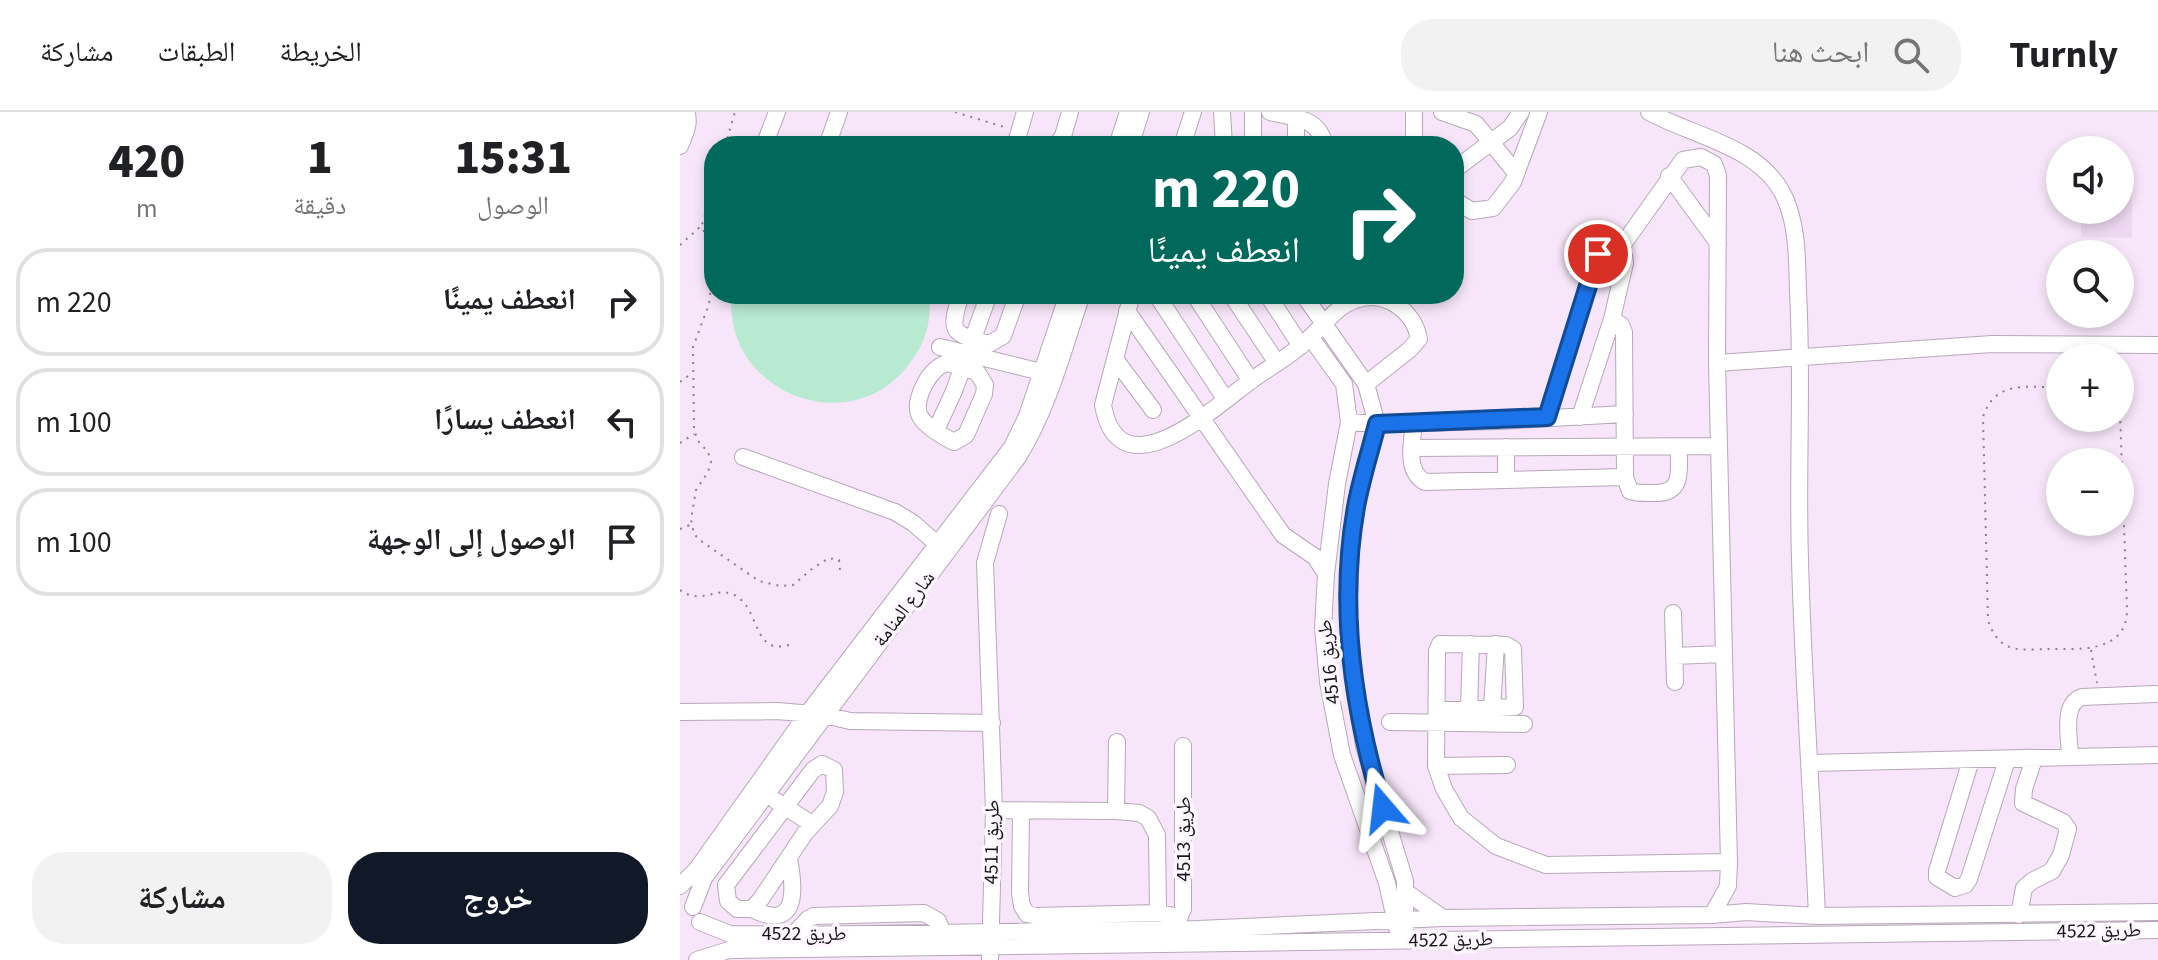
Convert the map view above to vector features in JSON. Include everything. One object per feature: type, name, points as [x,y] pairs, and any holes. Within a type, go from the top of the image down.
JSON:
[{"type":"street","points":[[680,146],[686,129],[686,112]]},
{"type":"street","points":[[768,136],[777,112]]},
{"type":"street","points":[[831,136],[839,112]]},
{"type":"street","points":[[1021,136],[1025,112]]},
{"type":"street","points":[[1063,136],[1070,112]]},
{"type":"street","points":[[1120,136],[1128,112]]},
{"type":"street","points":[[1133,136],[1141,112]]},
{"type":"street","points":[[1222,112],[1223,136]]},
{"type":"street","points":[[1253,112],[1253,136]]},
{"type":"street","points":[[1270,112],[1312,123],[1323,136]]},
{"type":"street","points":[[1414,112],[1414,136]]},
{"type":"street","points":[[1442,112],[1477,118],[1490,143],[1516,173]]},
{"type":"street","points":[[1464,162],[1510,128],[1521,112]]},
{"type":"street","points":[[1464,206],[1472,211],[1493,208],[1516,173],[1539,112]]},
{"type":"street","points":[[1649,112],[1739,151],[1764,170],[1781,190],[1792,218],[1801,355],[1800,558],[1817,916]]},
{"type":"street","points":[[1185,136],[1192,116]]},
{"type":"street","points":[[1191,136],[1192,116]]},
{"type":"street","points":[[1296,119],[1296,136]]},
{"type":"street","points":[[1619,250],[1683,160],[1701,157],[1714,164],[1718,175],[1718,446],[1729,862],[1728,886],[1712,915]]},
{"type":"street","points":[[1669,176],[1718,243]]},
{"type":"street","points":[[1547,417],[1598,254],[1611,247],[1619,250],[1625,263],[1612,319],[1580,417]]},
{"type":"street","points":[[958,304],[953,321],[960,335],[968,353],[977,372],[982,378],[984,394],[966,435],[954,442],[921,419],[917,404],[934,369],[940,364],[968,353],[989,344],[1003,336],[1014,304]]},
{"type":"street","points":[[936,430],[985,304]]},
{"type":"street","name":"شارع المنامة","points":[[1048,374],[1066,304]]},
{"type":"street","name":"شارع المنامة","points":[[697,960],[702,941],[697,915],[704,878],[758,795],[942,548],[1012,447],[1078,304]]},
{"type":"street","points":[[1129,304],[1103,405],[1106,423],[1120,440],[1135,445],[1148,445],[1171,437],[1201,419],[1306,342],[1348,304]]},
{"type":"street","points":[[1127,311],[1135,304]]},
{"type":"street","points":[[1163,304],[1226,400]]},
{"type":"street","points":[[1201,304],[1251,381]]},
{"type":"street","points":[[1238,304],[1277,363]]},
{"type":"street","name":"طريق 4516","points":[[1275,304],[1344,384],[1349,422],[1332,526],[1323,628],[1328,682],[1342,755],[1398,893]]},
{"type":"street","name":"طريق 4516","points":[[1310,304],[1366,384],[1377,424],[1356,508],[1348,618],[1364,746],[1398,893],[1402,931]]},
{"type":"street","points":[[1366,384],[1419,339],[1411,317],[1397,304]]},
{"type":"street","points":[[1127,311],[1283,535],[1315,557],[1326,574]]},
{"type":"street","points":[[1612,319],[1621,325],[1624,332],[1625,477],[1630,491],[1668,493],[1677,484],[1679,447]]},
{"type":"street","points":[[1717,363],[1992,344],[2156,347]]},
{"type":"street","points":[[940,347],[1048,374]]},
{"type":"street","points":[[1115,359],[1153,410]]},
{"type":"street","points":[[1349,422],[1414,423],[1625,414]]},
{"type":"street","points":[[1414,423],[1411,448],[1413,471],[1417,478],[1425,482],[1625,477]]},
{"type":"street","points":[[1171,437],[1190,436],[1219,445]]},
{"type":"street","points":[[1411,448],[1718,446]]},
{"type":"street","points":[[1506,447],[1506,480]]},
{"type":"street","points":[[743,457],[884,507],[913,523],[942,548]]},
{"type":"street","name":"طريق 4511","points":[[990,946],[994,810],[985,563],[999,514]]},
{"type":"street","points":[[1299,545],[1319,538],[1332,526]]},
{"type":"street","points":[[1673,613],[1675,682]]},
{"type":"street","points":[[1390,722],[1437,716],[1469,709],[1515,707],[1513,649],[1510,646],[1440,644],[1437,648],[1437,716],[1436,766],[1444,789],[1461,818],[1496,846],[1546,865],[1729,862]]},
{"type":"street","points":[[1469,709],[1471,644]]},
{"type":"street","points":[[1492,709],[1496,644]]},
{"type":"street","points":[[1674,656],[1722,654]]},
{"type":"street","points":[[2070,757],[2070,704],[2077,698],[2155,694]]},
{"type":"street","points":[[680,712],[777,711],[817,714],[850,721],[992,723]]},
{"type":"street","points":[[1437,716],[1524,724]]},
{"type":"street","points":[[1116,811],[1117,742]]},
{"type":"street","name":"طريق 4513","points":[[1179,918],[1183,746]]},
{"type":"street","points":[[1810,763],[2158,755]]},
{"type":"street","points":[[2019,915],[2024,888],[2052,871],[2061,855],[2068,829],[2063,822],[2023,803],[2024,789],[2034,759]]},
{"type":"street","points":[[1971,760],[1937,871],[1937,877],[1955,888],[1965,885],[1969,879],[2007,760]]},
{"type":"street","points":[[752,909],[808,829],[830,806],[835,792],[834,770],[828,765],[822,764],[813,770],[726,885],[728,901],[737,909],[781,915],[790,906],[794,895],[789,859]]},
{"type":"street","points":[[1436,766],[1507,765]]},
{"type":"street","points":[[758,795],[776,801],[782,811],[808,829]]},
{"type":"street","name":"شارع المنامة","points":[[680,886],[758,795]]},
{"type":"street","points":[[994,810],[1116,811],[1139,813],[1148,818],[1154,825],[1158,851],[1158,913]]},
{"type":"street","points":[[1021,811],[1020,893],[1027,914],[1158,913],[1179,918]]},
{"type":"street","points":[[1728,886],[1746,912]]},
{"type":"street","points":[[1368,922],[1398,893],[1443,918]]},
{"type":"street","points":[[680,894],[697,915]]},
{"type":"street","name":"طريق 4522","points":[[697,915],[730,934],[943,933],[990,946],[1179,918],[1198,929],[1368,922],[1402,931],[1443,918],[1746,912],[1817,916],[2158,912]]},
{"type":"street","name":"طريق 4522","points":[[697,960],[729,950],[990,946],[1081,952],[1186,942],[1402,931],[2158,930]]},
{"type":"street","points":[[1186,942],[1186,960]]},
{"type":"path","points":[[728,136],[735,112]]},
{"type":"path","points":[[680,245],[702,225],[704,218]]},
{"type":"path","points":[[702,225],[704,232]]},
{"type":"path","points":[[709,304],[694,340],[694,371],[695,433],[711,462],[696,490],[691,525],[701,541],[766,584],[793,585],[829,558],[839,560],[840,570]]},
{"type":"path","points":[[680,382],[694,371]]},
{"type":"path","points":[[2046,387],[2009,388],[1992,399],[1983,417],[1988,620],[1997,638],[2011,648],[2091,648],[2104,645],[2116,637],[2127,616],[2121,432]]},
{"type":"path","points":[[680,443],[695,433]]},
{"type":"path","points":[[680,529],[691,525]]},
{"type":"path","points":[[680,590],[699,597],[721,592],[734,595],[750,610],[758,633],[765,642],[775,647],[789,645]]},
{"type":"path","points":[[2091,648],[2099,696]]},
{"type":"shaded area","points":[[2081,224],[2132,224],[2132,238],[2081,237]]},
{"type":"green space","points":[[733,304],[930,304],[925,337],[906,368],[881,390],[852,401],[821,402],[792,394],[766,379],[746,356],[734,327]]},
{"type":"route","points":[[1383,808],[1364,746],[1348,618],[1356,508],[1377,424],[1547,417],[1598,254]]}]
